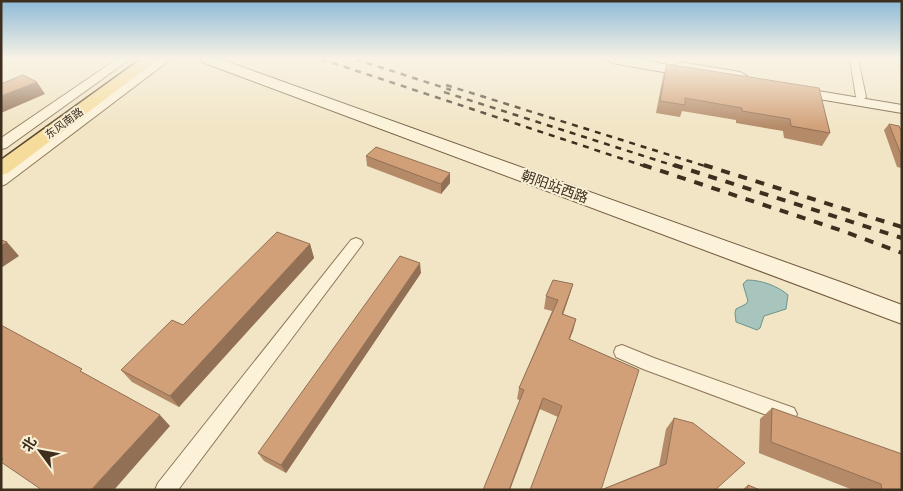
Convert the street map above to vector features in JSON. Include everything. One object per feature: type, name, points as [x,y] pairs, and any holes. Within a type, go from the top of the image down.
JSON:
[{"type":"main road","name":"东风南路","points":[[2,168],[108,82]]},
{"type":"main road","name":"东风南路","points":[[2,168],[120,82]]},
{"type":"main road","name":"朝阳站西路","points":[[270,82],[902,315]]},
{"type":"main road","name":"朝阳站西路","points":[[296,82],[902,303]]},
{"type":"main road","points":[[902,104],[783,86],[902,109]]},
{"type":"street","points":[[1,145],[93,82]]},
{"type":"street","points":[[2,168],[132,82]]},
{"type":"street","points":[[858,82],[861,97]]},
{"type":"street","points":[[165,490],[356,243]]},
{"type":"street","points":[[622,352],[649,364],[808,421]]},
{"type":"water","points":[[747,280],[769,284],[788,295],[786,309],[764,316],[760,328],[757,330],[736,322],[736,309],[748,301],[743,284]]},
{"type":"building","points":[[6,82],[37,82],[1,96],[1,84]]},
{"type":"building","points":[[664,82],[780,82],[819,88],[830,133],[791,126],[790,119],[742,111],[742,108],[685,98],[685,105],[660,101]]},
{"type":"building","points":[[889,124],[899,126],[902,132],[902,157]]},
{"type":"building","points":[[376,147],[450,173],[441,184],[366,156]]},
{"type":"building","points":[[277,232],[310,244],[170,396],[121,370],[172,320],[183,325]]},
{"type":"building","points":[[1,240],[7,242],[1,246]]},
{"type":"building","points":[[400,256],[420,263],[281,465],[258,453]]},
{"type":"building","points":[[553,280],[573,284],[562,314],[576,319],[569,339],[639,370],[601,490],[530,490],[562,406],[543,398],[509,490],[483,490],[524,390],[519,388],[558,300],[546,296]]},
{"type":"building","points":[[1,325],[82,369],[80,371],[160,415],[91,490],[42,490],[1,462],[3,459],[1,458]]},
{"type":"building","points":[[772,408],[902,454],[902,490],[882,490],[881,484],[771,442]]},
{"type":"building","points":[[674,418],[693,423],[745,463],[715,490],[601,490],[666,464]]},
{"type":"building","points":[[748,485],[760,490],[747,490]]},
{"type":"railway","points":[[390,82],[647,167]]},
{"type":"railway","points":[[426,82],[451,90]]},
{"type":"railway","points":[[446,85],[708,167]]},
{"type":"railway","points":[[444,92],[678,167]]},
{"type":"railway","points":[[643,165],[843,231],[902,253]]},
{"type":"railway","points":[[674,165],[902,238]]},
{"type":"railway","points":[[704,165],[902,227]]}]
